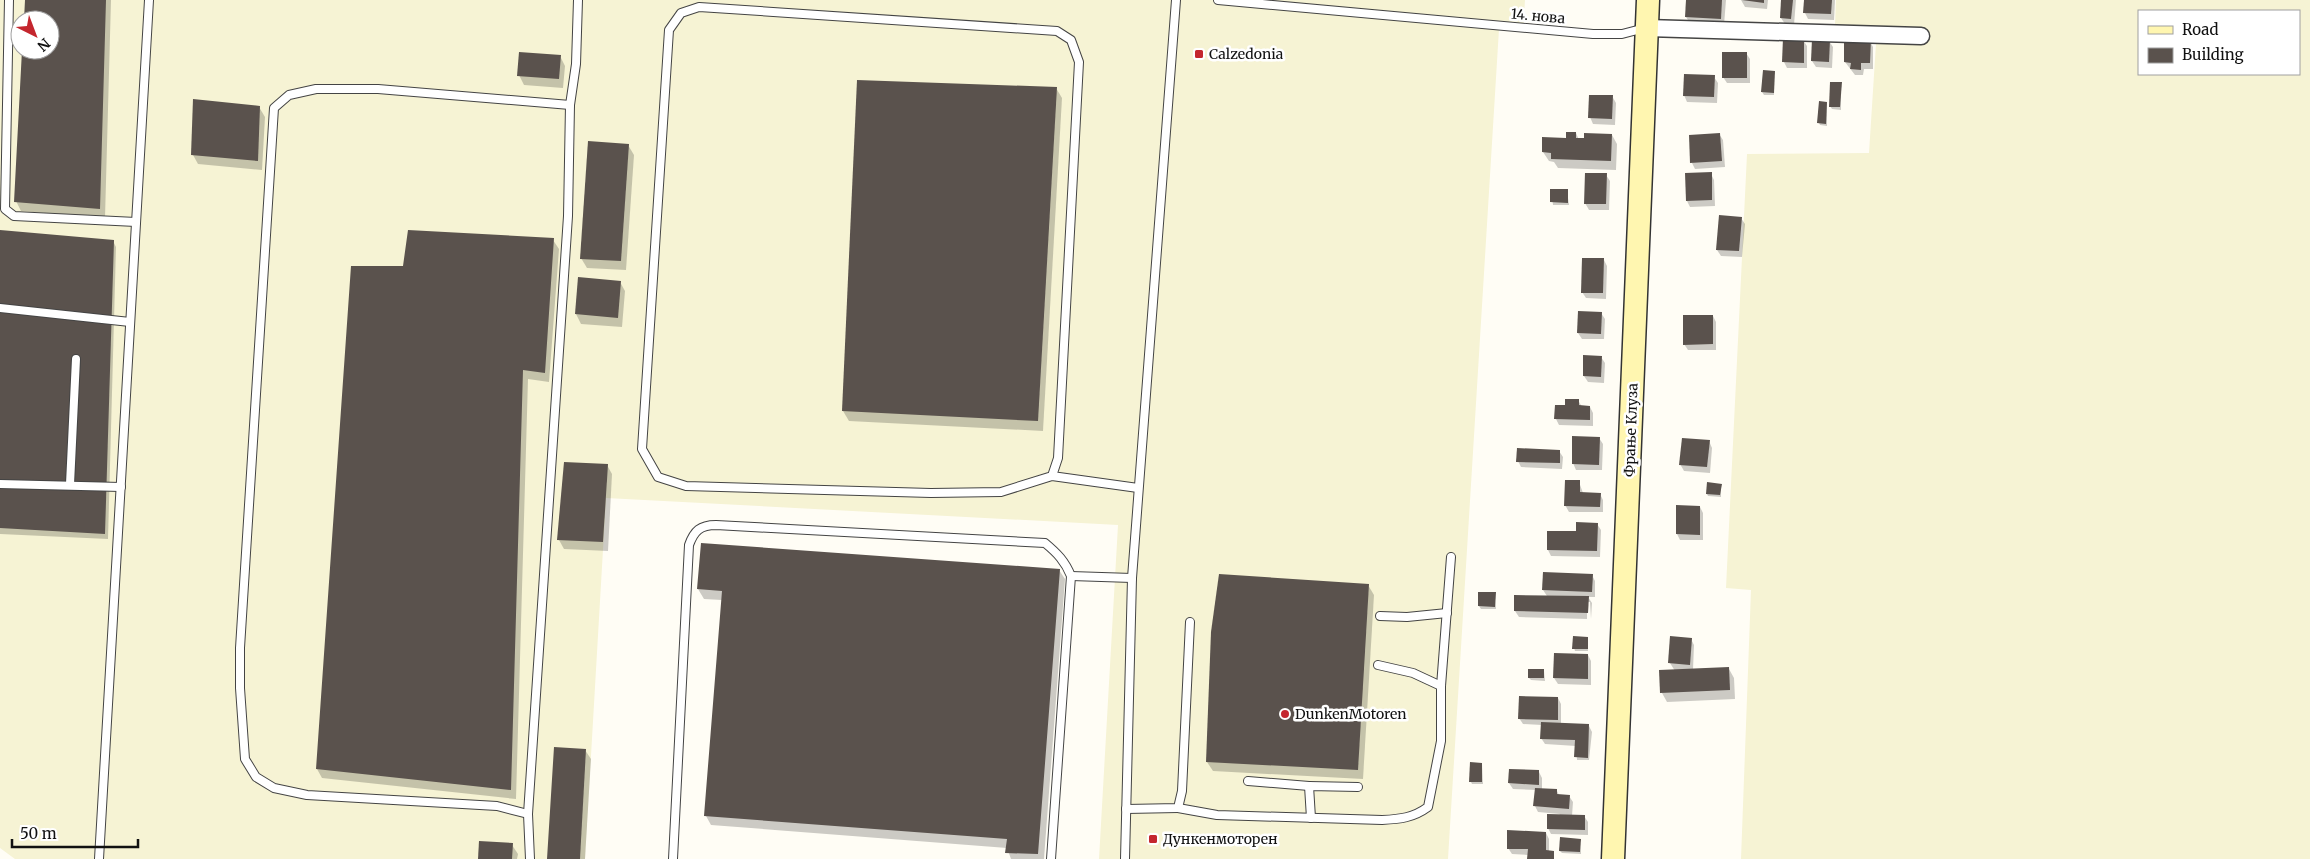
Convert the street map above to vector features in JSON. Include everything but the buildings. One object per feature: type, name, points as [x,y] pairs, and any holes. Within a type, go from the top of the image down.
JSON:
[{"type":"main road","name":"Фрање Клуза","points":[[1613,859],[1648,0]]},
{"type":"street","points":[[1647,28],[1921,36]]},
{"type":"lane","points":[[9,0],[5,209],[14,216],[23,217],[136,222]]},
{"type":"lane","points":[[99,859],[149,0]]},
{"type":"lane","points":[[530,859],[528,814],[568,216],[570,105],[576,64],[578,0]]},
{"type":"lane","points":[[1125,859],[1132,578],[1176,0]]},
{"type":"lane","name":"14. нова","points":[[1218,0],[1593,34],[1622,34],[1647,28]]},
{"type":"lane","points":[[1052,476],[1058,458],[1079,62],[1071,40],[1057,31],[699,7],[681,13],[669,30],[642,449],[658,476],[686,486],[931,493],[1001,492],[1052,476],[1138,488]]},
{"type":"lane","points":[[528,814],[498,806],[307,795],[274,788],[256,777],[245,759],[240,688],[240,648],[274,108],[289,95],[316,89],[378,89],[570,105]]},
{"type":"lane","points":[[0,308],[130,322]]},
{"type":"lane","points":[[70,484],[76,359]]},
{"type":"lane","points":[[0,484],[70,484],[120,487]]},
{"type":"lane","points":[[673,859],[689,544],[694,533],[705,525],[716,524],[1045,543],[1066,564],[1070,576],[1051,859]]},
{"type":"lane","points":[[1126,809],[1178,808],[1217,815],[1401,819],[1418,814],[1428,807],[1441,741],[1441,686],[1451,557]]},
{"type":"lane","points":[[1070,576],[1132,578]]},
{"type":"lane","points":[[1380,616],[1407,617],[1447,613]]},
{"type":"lane","points":[[1178,808],[1182,792],[1190,622]]},
{"type":"lane","points":[[1378,665],[1413,673],[1441,686]]},
{"type":"lane","points":[[1248,781],[1310,786],[1358,787]]},
{"type":"lane","points":[[1310,786],[1311,818]]},
{"type":"shaded area","points":[[0,0],[1525,0],[1523,30],[1499,29],[1448,859],[1099,859],[1118,525],[606,498],[585,859],[15,859],[0,848]]},
{"type":"shaded area","points":[[1836,0],[2310,0],[2310,859],[1741,859],[1751,590],[1726,588],[1747,154],[1869,153],[1877,28],[1835,25]]},
{"type":"place","name":"Calzedonia","points":[[1199,54]]},
{"type":"place","name":"DunkenMotoren","points":[[1285,714]]},
{"type":"place","name":"Дункенмоторен","points":[[1153,839]]}]
